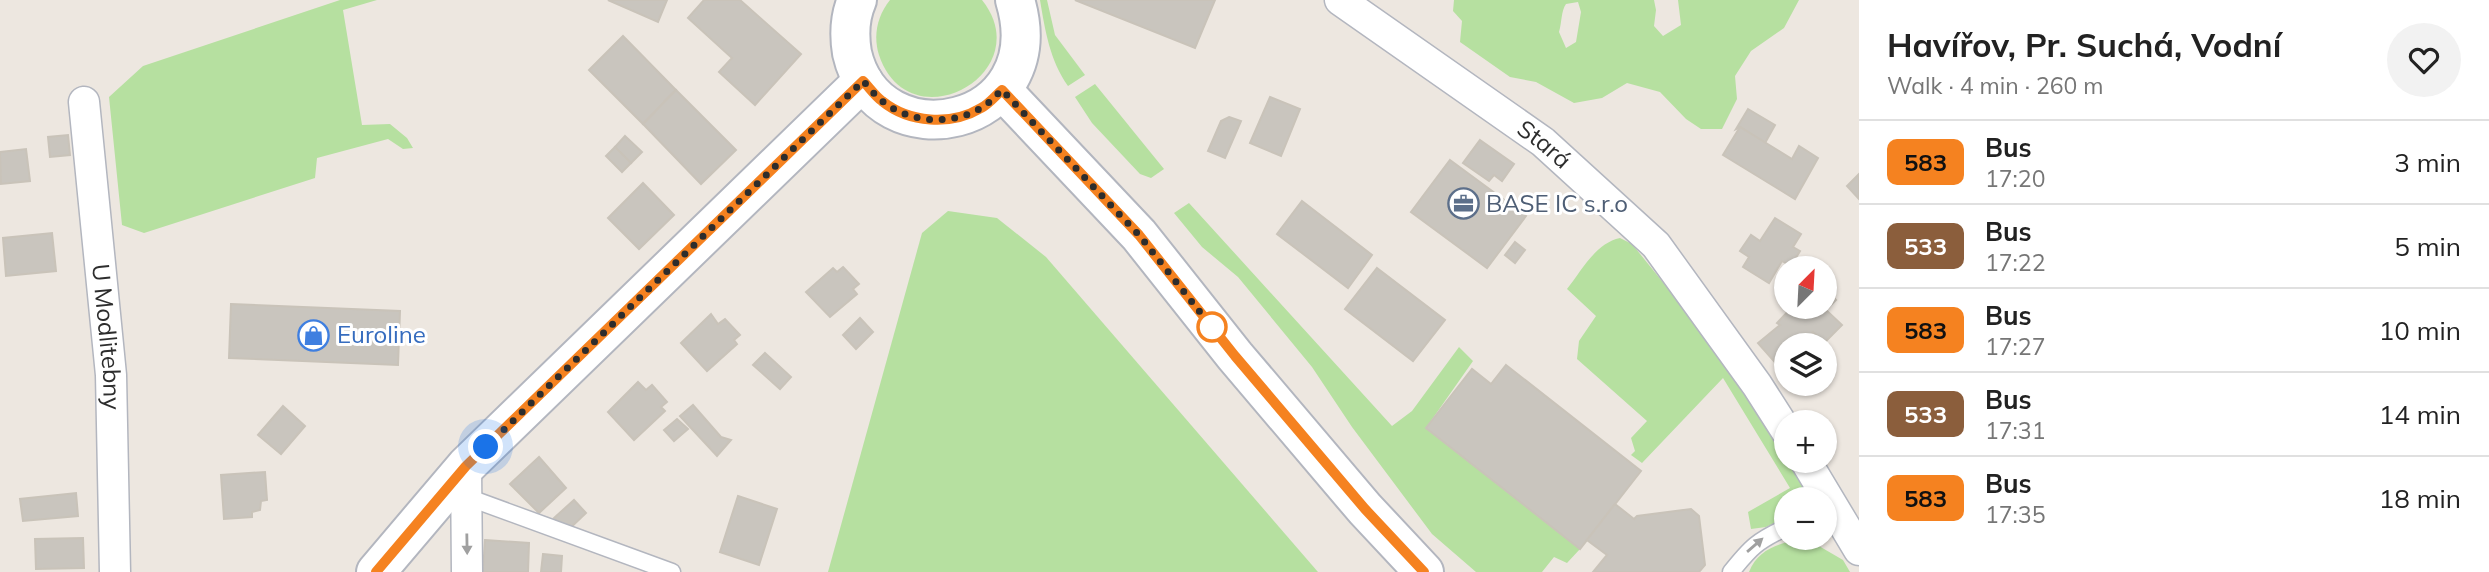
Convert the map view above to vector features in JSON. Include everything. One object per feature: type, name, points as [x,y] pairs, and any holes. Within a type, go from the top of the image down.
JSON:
[{"type":"main road","points":[[858,0],[851,23],[850,43],[863,81],[881,101],[904,114],[930,120],[957,118],[982,108],[1002,90],[1015,70],[1022,46],[1021,22],[1015,0]]},
{"type":"main road","points":[[376,572],[863,81]]},
{"type":"main road","points":[[1002,90],[1139,235],[1243,366],[1365,509],[1424,572]]},
{"type":"street","name":"Stará","points":[[1340,0],[1543,142],[1656,245],[1774,412]]},
{"type":"street","name":"U Modlitebny","points":[[83,102],[111,375],[116,572]]},
{"type":"street","points":[[466,482],[467,572]]},
{"type":"street","points":[[1837,518],[1859,550]]},
{"type":"lane","points":[[466,482],[673,572]]},
{"type":"lane","points":[[1731,572],[1752,547],[1774,533]]},
{"type":"green space","points":[[340,0],[377,0],[343,10],[362,125],[390,124],[407,138],[413,148],[403,149],[388,139],[317,158],[315,178],[144,233],[122,225],[109,97],[143,66]]},
{"type":"green space","points":[[890,0],[982,0],[995,27],[995,52],[983,73],[964,89],[940,96],[916,95],[894,81],[879,55],[876,41],[879,19]]},
{"type":"green space","points":[[1040,0],[1047,0],[1055,35],[1085,75],[1068,86],[1053,56]]},
{"type":"green space","points":[[1454,0],[1654,0],[1654,26],[1663,36],[1681,25],[1678,0],[1799,0],[1784,28],[1751,51],[1735,76],[1737,99],[1722,129],[1701,129],[1686,119],[1660,92],[1627,83],[1602,98],[1574,103],[1536,82],[1510,77],[1460,42],[1462,21],[1453,11]],"holes":[[[1578,2],[1581,12],[1576,42],[1566,48],[1559,32],[1564,7],[1566,4]]]},
{"type":"green space","points":[[1095,84],[1164,169],[1151,178],[1140,174],[1092,123],[1075,97]]},
{"type":"green space","points":[[1189,203],[1392,426],[1412,411],[1459,347],[1473,361],[1426,428],[1580,549],[1567,563],[1554,557],[1542,572],[1476,572],[1432,534],[1352,427],[1312,367],[1238,277],[1202,247],[1174,213]]},
{"type":"green space","points":[[948,211],[997,218],[1046,257],[1318,572],[828,572],[922,233]]},
{"type":"green space","points":[[1620,238],[1632,244],[1725,359],[1774,439],[1774,462],[1723,378],[1642,463],[1631,455],[1635,451],[1631,438],[1647,421],[1577,359],[1579,341],[1596,316],[1567,289],[1597,251]]},
{"type":"green space","points":[[1781,473],[1795,473],[1803,487],[1789,487]]},
{"type":"green space","points":[[1774,497],[1774,523],[1751,529],[1748,512]]},
{"type":"green space","points":[[1774,547],[1774,550],[1826,550],[1843,560],[1850,572],[1749,572],[1764,552]]},
{"type":"building","points":[[608,0],[667,0],[658,22]]},
{"type":"building","points":[[704,0],[740,0],[801,54],[755,105],[719,72],[732,58],[688,18]]},
{"type":"building","points":[[1075,0],[1215,0],[1195,48]]},
{"type":"building","points":[[623,36],[676,90],[643,124],[589,70]]},
{"type":"building","points":[[676,90],[736,150],[701,184],[643,124]]},
{"type":"building","points":[[1270,97],[1300,109],[1281,156],[1250,143]]},
{"type":"building","points":[[1748,109],[1775,125],[1765,143],[1740,127],[1736,129]]},
{"type":"building","points":[[1229,117],[1241,121],[1225,158],[1208,151],[1221,121]]},
{"type":"building","points":[[1740,127],[1792,159],[1799,146],[1818,158],[1795,199],[1723,155]]},
{"type":"building","points":[[68,135],[70,155],[50,157],[48,137]]},
{"type":"building","points":[[625,136],[642,152],[631,163],[615,147]]},
{"type":"building","points":[[1480,140],[1514,164],[1502,181],[1494,175],[1489,181],[1463,163]]},
{"type":"building","points":[[615,147],[631,163],[622,172],[606,156]]},
{"type":"building","points":[[26,149],[30,181],[1,184],[0,152]]},
{"type":"building","points":[[1450,160],[1526,216],[1487,268],[1411,212]]},
{"type":"building","points":[[1859,174],[1859,199],[1847,186]]},
{"type":"building","points":[[643,183],[674,215],[639,249],[608,218]]},
{"type":"building","points":[[1302,201],[1372,255],[1348,288],[1277,234]]},
{"type":"building","points":[[1775,218],[1801,234],[1793,247],[1800,251],[1797,256],[1774,256],[1774,275],[1769,283],[1743,267],[1749,257],[1740,251],[1751,235],[1760,241]]},
{"type":"building","points":[[52,233],[56,271],[6,276],[3,238]]},
{"type":"building","points":[[1515,242],[1525,250],[1515,263],[1505,255]]},
{"type":"building","points":[[843,267],[859,284],[853,289],[857,294],[830,317],[806,292],[833,268],[837,272]]},
{"type":"building","points":[[1377,268],[1445,320],[1413,361],[1345,309]]},
{"type":"building","name":"Euroline","points":[[231,304],[400,311],[398,365],[229,358]]},
{"type":"building","points":[[711,314],[718,324],[725,319],[740,335],[734,340],[737,344],[707,371],[681,343]]},
{"type":"building","points":[[860,318],[873,332],[856,349],[843,335]]},
{"type":"building","points":[[1781,319],[1836,319],[1842,325],[1834,333],[1774,333],[1774,361],[1758,343],[1780,325],[1777,323]]},
{"type":"building","points":[[765,353],[791,377],[780,389],[753,365]]},
{"type":"building","points":[[1506,365],[1641,471],[1580,549],[1426,428],[1472,369],[1491,384]]},
{"type":"building","points":[[638,382],[646,390],[652,385],[667,402],[661,407],[665,411],[634,440],[608,412]]},
{"type":"building","points":[[693,405],[721,437],[731,440],[717,456],[680,416]]},
{"type":"building","points":[[283,406],[305,426],[281,454],[258,435]]},
{"type":"building","points":[[677,419],[688,429],[674,441],[664,430]]},
{"type":"building","points":[[539,457],[566,488],[539,513],[510,484]]},
{"type":"building","points":[[265,472],[267,500],[261,501],[260,510],[252,512],[252,517],[224,519],[221,475]]},
{"type":"building","points":[[76,493],[78,516],[23,521],[20,499]]},
{"type":"building","points":[[738,496],[777,509],[759,565],[720,552]]},
{"type":"building","points":[[574,500],[586,513],[567,531],[554,518]]},
{"type":"building","points":[[1615,504],[1634,519],[1637,516],[1691,509],[1699,516],[1705,565],[1699,572],[1593,572],[1607,555],[1587,540]]},
{"type":"building","points":[[83,538],[84,568],[36,569],[35,539]]},
{"type":"building","points":[[485,540],[529,543],[528,572],[483,572]]},
{"type":"building","points":[[543,554],[562,556],[561,572],[541,572]]},
{"type":"bus line","name":"583","points":[[376,572],[466,466],[863,81],[881,101],[904,114],[930,120],[957,118],[982,108],[1002,90],[1139,235],[1235,356],[1365,509],[1424,572]]},
{"type":"place","name":"BASE IC s.r.o","points":[[1463,204]]},
{"type":"place","name":"Euroline","points":[[314,335]]},
{"type":"route","points":[[486,447],[863,81],[881,101],[904,114],[930,120],[957,118],[982,108],[1002,90],[1139,235],[1219,336],[1212,327]]}]
